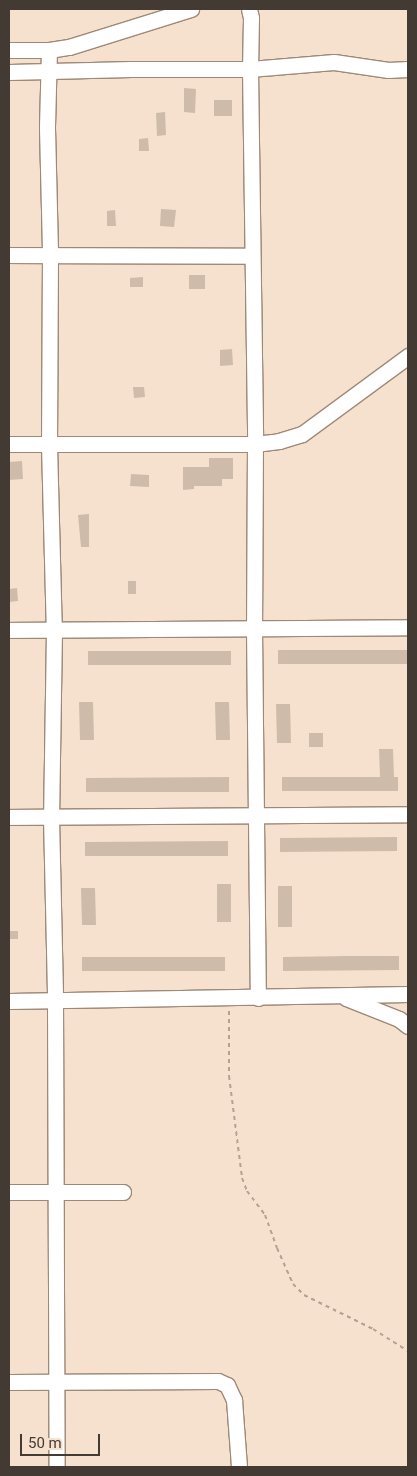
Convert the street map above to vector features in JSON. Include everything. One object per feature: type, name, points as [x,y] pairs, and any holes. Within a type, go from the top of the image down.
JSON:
[{"type":"street","points":[[9,50],[49,50],[69,47],[191,9]]},
{"type":"street","points":[[249,9],[251,18],[255,444],[254,628],[258,998]]},
{"type":"street","points":[[49,50],[50,70],[47,128],[50,256],[49,445],[54,630],[51,817],[55,1000],[57,1467]]},
{"type":"street","points":[[9,72],[250,69],[334,62],[388,70],[408,70]]},
{"type":"street","points":[[9,255],[252,256]]},
{"type":"street","points":[[9,444],[255,444],[280,441],[302,434],[408,356]]},
{"type":"street","points":[[9,630],[408,627]]},
{"type":"street","points":[[9,817],[408,814]]},
{"type":"street","points":[[9,1001],[408,994]]},
{"type":"street","points":[[338,995],[399,1019],[408,1026]]},
{"type":"street","points":[[9,1192],[123,1192]]},
{"type":"street","points":[[9,1382],[218,1381],[226,1385],[234,1400],[239,1467]]},
{"type":"path","points":[[229,998],[229,1076],[242,1178],[247,1191],[265,1214],[293,1284],[304,1295],[357,1321],[408,1351]]},
{"type":"building","points":[[184,88],[196,89],[195,113],[184,112]]},
{"type":"building","points":[[214,100],[232,100],[232,116],[214,116]]},
{"type":"building","points":[[165,112],[166,135],[157,136],[156,113]]},
{"type":"building","points":[[148,138],[149,151],[139,151],[139,139]]},
{"type":"building","points":[[161,209],[176,210],[174,227],[160,226]]},
{"type":"building","points":[[115,210],[116,226],[107,226],[107,211]]},
{"type":"building","points":[[189,275],[205,275],[205,289],[189,289]]},
{"type":"building","points":[[143,277],[143,287],[130,287],[130,278]]},
{"type":"building","points":[[232,349],[233,365],[220,366],[220,350]]},
{"type":"building","points":[[133,387],[144,387],[145,397],[134,398]]},
{"type":"building","points":[[209,458],[233,458],[233,479],[222,479],[222,486],[194,486],[194,489],[183,490],[183,467],[209,467]]},
{"type":"building","points":[[22,461],[23,479],[9,480],[9,462]]},
{"type":"building","points":[[131,474],[149,475],[149,487],[130,486]]},
{"type":"building","points":[[89,514],[89,547],[81,547],[78,515]]},
{"type":"building","points":[[128,581],[136,581],[136,594],[128,594]]},
{"type":"building","points":[[17,588],[18,601],[9,602],[9,589]]},
{"type":"building","points":[[278,650],[408,650],[408,664],[278,664]]},
{"type":"building","points":[[88,651],[231,651],[231,665],[88,665]]},
{"type":"building","points":[[79,702],[93,702],[94,740],[80,740]]},
{"type":"building","points":[[215,702],[229,702],[230,740],[216,740]]},
{"type":"building","points":[[276,704],[290,704],[291,743],[277,743]]},
{"type":"building","points":[[309,733],[323,733],[323,747],[309,747]]},
{"type":"building","points":[[379,749],[393,749],[394,777],[398,777],[398,791],[282,791],[282,777],[380,777]]},
{"type":"building","points":[[229,777],[229,792],[86,792],[86,778]]},
{"type":"building","points":[[397,837],[397,851],[280,852],[280,838]]},
{"type":"building","points":[[228,841],[228,856],[85,856],[85,842]]},
{"type":"building","points":[[217,884],[231,884],[231,922],[217,922]]},
{"type":"building","points":[[278,886],[292,886],[292,927],[278,927]]},
{"type":"building","points":[[81,888],[95,888],[96,925],[82,925]]},
{"type":"building","points":[[9,931],[18,931],[18,939],[9,939]]},
{"type":"building","points":[[399,956],[399,970],[283,971],[283,957]]},
{"type":"building","points":[[82,957],[225,957],[225,971],[82,971]]}]
